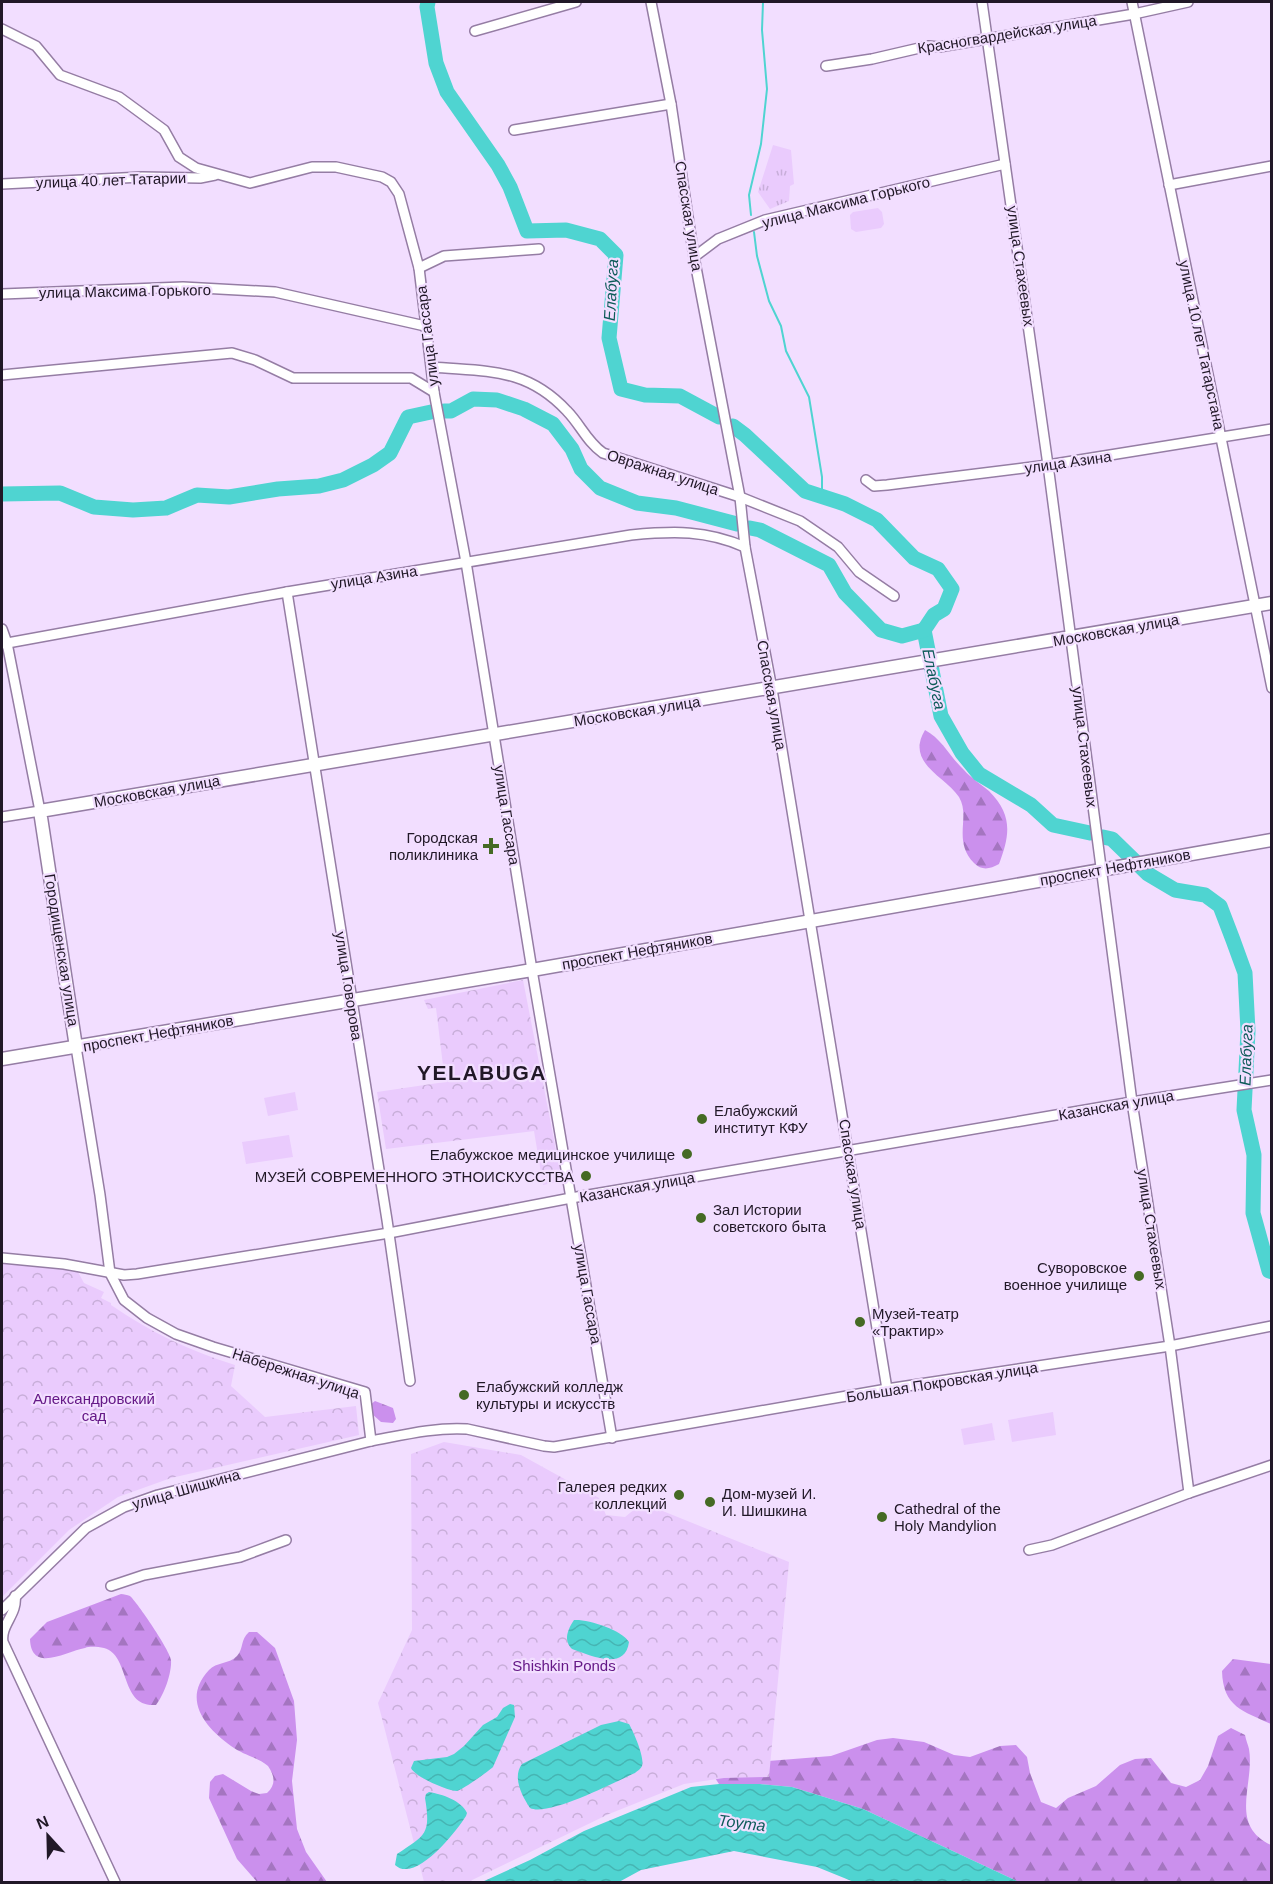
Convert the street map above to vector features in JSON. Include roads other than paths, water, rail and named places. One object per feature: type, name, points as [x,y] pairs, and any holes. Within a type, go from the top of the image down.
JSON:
[{"type":"main road","name":"Московская улица","points":[[40,811],[1272,603]]},
{"type":"main road","name":"Городищенская улица","points":[[40,811],[76,1047]]},
{"type":"main road","name":"проспект Нефтяников","points":[[2,1059],[532,970],[1272,840]]},
{"type":"street","points":[[476,31],[576,2]]},
{"type":"street","name":"Спасская улица","points":[[651,2],[671,104],[694,257],[740,497],[746,547],[772,689],[887,1389]]},
{"type":"street","name":"улица Стахеевых","points":[[982,2],[1048,465],[1132,1102],[1170,1346],[1189,1493]]},
{"type":"street","name":"улица 10 лет Татарстана","points":[[1132,2],[1272,688]]},
{"type":"street","name":"Красногвардейская улица","points":[[826,66],[872,59],[928,46],[939,47],[1134,14],[1188,2]]},
{"type":"street","points":[[2,29],[36,46],[60,75],[119,97],[164,130],[179,157],[196,168],[220,174]]},
{"type":"street","points":[[514,130],[671,104]]},
{"type":"street","name":"улица Максима Горького","points":[[694,257],[718,239],[765,220],[1005,164]]},
{"type":"street","points":[[1169,185],[1272,166]]},
{"type":"street","name":"улица Гассара","points":[[220,174],[249,183],[312,167],[336,167],[382,177],[392,182],[399,194],[419,268],[434,392],[466,562],[532,970],[612,1438]]},
{"type":"street","name":"улица 40 лет Татарии","points":[[2,184],[142,177],[200,178],[220,174]]},
{"type":"street","points":[[419,268],[444,256],[539,249]]},
{"type":"street","name":"улица Максима Горького","points":[[2,294],[183,287],[275,292],[425,326]]},
{"type":"street","points":[[2,375],[232,353],[255,360],[293,378],[411,378],[434,392]]},
{"type":"street","name":"Овражная улица","points":[[432,367],[497,373],[532,382],[559,402],[595,447],[603,453],[740,497],[800,521],[838,547],[859,572],[894,596]]},
{"type":"street","name":"улица Азина","points":[[866,480],[874,486],[1048,465],[1272,429]]},
{"type":"street","name":"улица Азина","points":[[4,644],[287,592],[631,535],[670,531],[701,533],[724,538],[746,547]]},
{"type":"street","name":"улица Говорова","points":[[287,592],[389,1233],[410,1381]]},
{"type":"street","name":"Городищенская улица","points":[[2,629],[40,811]]},
{"type":"street","name":"Московская улица","points":[[2,817],[40,811]]},
{"type":"street","name":"Городищенская улица","points":[[76,1047],[110,1273]]},
{"type":"street","name":"Казанская улица","points":[[2,1258],[64,1264],[110,1273],[137,1274],[389,1233],[571,1198],[1269,1080]]},
{"type":"street","name":"Набережная улица","points":[[110,1273],[119,1292],[130,1306],[176,1334],[365,1392],[371,1441]]},
{"type":"street","name":"Большая Покровская улица","points":[[612,1438],[887,1389],[1170,1346],[1272,1326]]},
{"type":"street","points":[[371,1441],[431,1430],[456,1428],[554,1447],[612,1438]]},
{"type":"street","name":"улица Шишкина","points":[[2,1610],[86,1528],[124,1507],[158,1494],[371,1441]]},
{"type":"street","points":[[1029,1550],[1052,1545],[1272,1464]]},
{"type":"street","points":[[111,1586],[144,1575],[240,1557],[286,1540]]},
{"type":"street","points":[[15,1596],[15,1607],[4,1629],[3,1642],[115,1882]]},
{"type":"water","points":[[574,1620],[596,1623],[619,1633],[629,1642],[626,1651],[621,1657],[606,1659],[572,1649],[567,1638]]},
{"type":"water","points":[[510,1704],[514,1705],[515,1717],[493,1767],[470,1784],[457,1791],[453,1790],[425,1779],[411,1768],[414,1761],[454,1754],[483,1725],[497,1717],[503,1708]]},
{"type":"water","points":[[619,1721],[629,1724],[636,1738],[642,1757],[640,1769],[613,1784],[566,1803],[551,1808],[530,1808],[521,1792],[518,1780],[522,1764],[601,1725]]},
{"type":"water","name":"Toyma","points":[[719,1784],[792,1787],[863,1809],[1019,1882],[854,1882],[817,1867],[734,1851],[641,1870],[619,1882],[482,1882],[584,1831],[691,1787]]},
{"type":"water","points":[[429,1792],[445,1796],[461,1805],[467,1813],[466,1816],[434,1854],[413,1868],[403,1869],[395,1865],[397,1854],[424,1832],[427,1819],[425,1798]]},
{"type":"waterway","name":"Елабуга","points":[[428,2],[436,63],[447,92],[498,165],[510,187],[527,231],[566,230],[600,239],[616,255],[609,338],[621,389],[645,395],[680,396],[719,417]]},
{"type":"waterway","points":[[751,215],[749,195],[761,144],[767,89],[762,30],[763,2]]},
{"type":"waterway","points":[[754,232],[757,256],[769,301],[781,326],[786,351],[809,397],[822,477],[822,497]]},
{"type":"waterway","name":"Елабуга","points":[[444,411],[451,411],[473,399],[497,400],[524,409],[553,424],[572,449],[581,469],[600,488],[637,503],[676,508],[737,524]]},
{"type":"waterway","points":[[2,494],[60,493],[94,507],[133,510],[166,508],[197,495],[229,497],[278,489],[319,486],[343,480],[373,465],[390,453],[408,417],[431,412]]},
{"type":"waterway","name":"Елабуга","points":[[733,426],[805,491],[845,504],[877,520],[914,558],[938,569],[952,589],[944,609],[934,615],[924,630],[941,716],[962,753],[979,774],[1031,805],[1053,825],[1090,833]]},
{"type":"waterway","points":[[750,528],[760,530],[829,565],[845,593],[881,630],[902,636],[924,630]]},
{"type":"waterway","name":"Елабуга","points":[[1103,837],[1112,839],[1148,874],[1175,890],[1205,895],[1220,906],[1245,973],[1248,1031],[1244,1110],[1254,1155],[1253,1213],[1269,1271],[1272,1272]]},
{"type":"place","name":"Городская поликлиника","points":[[491,846]]},
{"type":"place","name":"Елабужский институт КФУ","points":[[702,1119]]},
{"type":"place","name":"Елабужское медицинское училище","points":[[687,1154]]},
{"type":"place","name":"МУЗЕЙ СОВРЕМЕННОГО ЭТНОИСКУССТВА","points":[[586,1176]]},
{"type":"place","name":"Зал Истории советского быта","points":[[701,1218]]},
{"type":"place","name":"Суворовское военное училище","points":[[1139,1276]]},
{"type":"place","name":"Музей-театр «Трактир»","points":[[860,1322]]},
{"type":"place","name":"Елабужский колледж культуры и искусств","points":[[464,1395]]},
{"type":"place","name":"Галерея редких коллекций","points":[[679,1495]]},
{"type":"place","name":"Дом-музей И. И. Шишкина","points":[[710,1502]]},
{"type":"place","name":"Cathedral of the Holy Mandylion","points":[[882,1517]]},
{"type":"district","name":"YELABUGA","points":[[482,1072]]},
{"type":"park label","name":"Александровский сад","points":[[94,1406]]},
{"type":"park label","name":"Shishkin Ponds","points":[[564,1665]]}]
